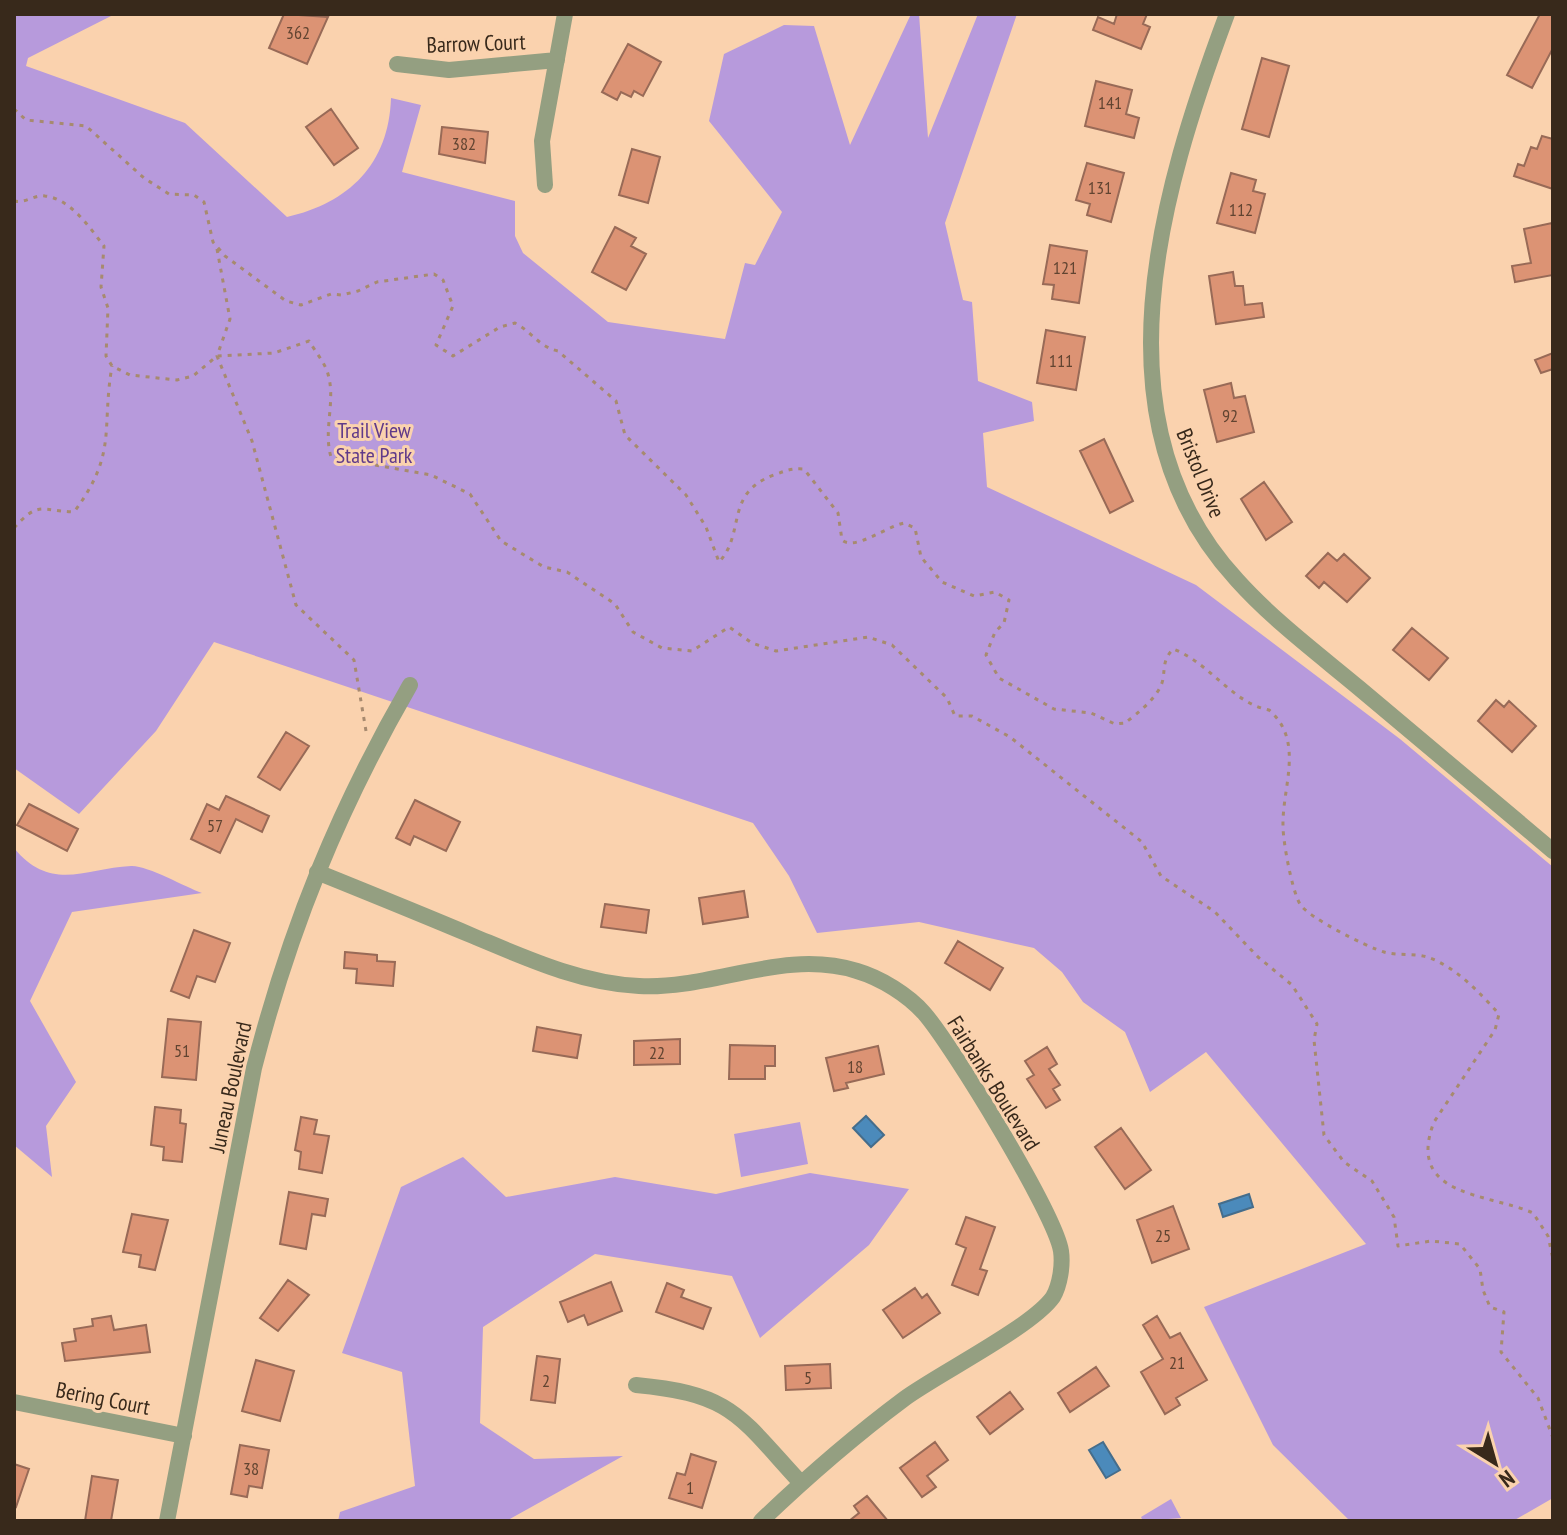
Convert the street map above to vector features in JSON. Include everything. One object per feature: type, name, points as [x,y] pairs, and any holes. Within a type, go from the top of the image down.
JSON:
[{"type":"street","points":[[545,185],[542,141],[565,14]]},
{"type":"street","name":"Bristol Drive","points":[[1227,14],[1183,145],[1155,280],[1149,342],[1151,393],[1167,455],[1198,526],[1235,579],[1283,625],[1553,851]]},
{"type":"street","name":"Barrow Court","points":[[397,64],[449,70],[557,60]]},
{"type":"street","name":"Juneau Boulevard","points":[[167,1521],[254,1068],[285,955],[342,809],[410,685]]},
{"type":"street","name":"Fairbanks Boulevard","points":[[317,872],[541,964],[587,978],[667,987],[718,980],[779,964],[834,965],[873,977],[924,1013],[954,1055],[1050,1219],[1061,1251],[1061,1274],[1053,1297],[1019,1326],[904,1399],[801,1483],[761,1521]]},
{"type":"street","points":[[636,1385],[684,1389],[720,1402],[735,1412],[801,1483]]},
{"type":"street","name":"Bering Court","points":[[14,1402],[184,1436]]},
{"type":"path","points":[[14,109],[26,120],[86,126],[151,183],[169,194],[194,195],[204,202],[230,319],[217,356],[193,376],[177,380],[130,375],[112,366],[106,356],[108,308],[101,287],[104,246],[83,219],[59,201],[43,195],[14,201]]},
{"type":"path","points":[[216,245],[240,269],[261,280],[286,301],[301,305],[331,294],[358,291],[377,282],[434,274],[443,280],[453,306],[436,345],[453,356],[500,327],[515,323],[528,329],[547,349],[558,351],[616,401],[625,435],[686,495],[706,527],[719,562],[726,554],[740,501],[766,478],[791,468],[804,469],[838,513],[842,540],[848,545],[856,545],[881,529],[904,523],[915,528],[921,557],[942,582],[974,596],[995,592],[1009,600],[1004,623],[995,632],[986,655],[989,664],[1013,688],[1043,705],[1125,723],[1157,690],[1163,680],[1166,657],[1173,649],[1212,672],[1256,707],[1269,710],[1282,726],[1292,763],[1283,829],[1299,903],[1308,915],[1386,953],[1426,957],[1466,982],[1499,1014],[1495,1030],[1434,1122],[1427,1139],[1426,1157],[1444,1181],[1458,1189],[1533,1213],[1548,1236],[1553,1259]]},
{"type":"path","points":[[217,356],[274,353],[309,341],[328,373],[330,406],[326,441],[331,457],[431,475],[470,494],[501,541],[544,567],[567,572],[615,604],[633,632],[662,648],[692,651],[729,627],[752,643],[776,651],[868,637],[892,645],[947,698],[955,716],[972,716],[1010,737],[1142,842],[1161,876],[1215,912],[1258,957],[1292,985],[1317,1024],[1314,1040],[1324,1135],[1344,1162],[1372,1181],[1394,1217],[1398,1246],[1431,1241],[1460,1244],[1480,1269],[1483,1290],[1490,1307],[1504,1312],[1501,1352],[1538,1398],[1553,1438]]},
{"type":"path","points":[[217,356],[252,441],[296,605],[354,660],[371,754]]},
{"type":"path","points":[[14,528],[31,509],[44,506],[74,512],[101,471],[108,439],[112,366]]},
{"type":"green space","name":"Trail View State Park","points":[[14,14],[115,14],[28,58],[26,66],[185,123],[287,217],[329,202],[362,177],[383,142],[391,98],[421,105],[402,172],[515,201],[515,236],[523,253],[608,322],[725,339],[745,263],[755,265],[782,212],[709,121],[724,54],[784,25],[814,26],[850,145],[911,14],[919,14],[928,138],[978,14],[1017,14],[945,223],[963,300],[972,302],[978,381],[1032,402],[1034,421],[983,433],[987,487],[1196,585],[1400,739],[1553,867],[1553,1498],[1513,1521],[1350,1521],[1273,1445],[1204,1307],[1366,1244],[1206,1052],[1150,1092],[1125,1032],[1083,1002],[1062,972],[1034,948],[919,922],[817,933],[789,876],[753,823],[214,642],[156,731],[79,814],[14,768]]},
{"type":"green space","points":[[14,848],[28,862],[55,874],[70,875],[131,866],[202,893],[72,912],[30,1001],[76,1082],[46,1126],[52,1177],[14,1145]]},
{"type":"green space","points":[[800,1122],[808,1164],[741,1177],[734,1134]]},
{"type":"green space","points":[[463,1157],[506,1197],[615,1177],[716,1194],[810,1173],[909,1189],[869,1245],[760,1338],[732,1276],[595,1254],[483,1327],[480,1423],[534,1459],[623,1456],[506,1521],[338,1521],[340,1512],[415,1486],[402,1372],[342,1353],[401,1187]]},
{"type":"green space","points":[[1171,1499],[1181,1518],[1143,1521],[1141,1517]]},
{"type":"water","points":[[866,1116],[884,1135],[871,1147],[853,1128]]},
{"type":"water","points":[[1249,1194],[1253,1207],[1223,1217],[1219,1204]]},
{"type":"water","points":[[1103,1442],[1120,1470],[1106,1478],[1089,1450]]},
{"type":"building","points":[[284,14],[328,17],[307,64],[269,48]]},
{"type":"building","points":[[1117,14],[1147,14],[1143,24],[1150,27],[1141,49],[1093,30],[1098,17],[1114,24]]},
{"type":"building","points":[[1540,14],[1553,14],[1553,48],[1532,88],[1507,75]]},
{"type":"building","points":[[628,44],[661,62],[643,96],[634,91],[631,97],[621,92],[617,100],[602,92]]},
{"type":"building","points":[[1262,58],[1289,66],[1269,137],[1242,129]]},
{"type":"building","points":[[1096,81],[1132,90],[1126,114],[1139,118],[1134,138],[1085,126]]},
{"type":"building","points":[[331,109],[358,148],[334,165],[306,127]]},
{"type":"building","points":[[442,127],[488,132],[485,163],[439,154]]},
{"type":"building","points":[[1542,136],[1553,139],[1553,189],[1514,176],[1518,164],[1524,166],[1531,147],[1537,149]]},
{"type":"building","points":[[632,149],[660,157],[648,203],[619,195]]},
{"type":"building","points":[[1087,163],[1124,173],[1111,222],[1087,215],[1090,204],[1076,200]]},
{"type":"building","points":[[1231,173],[1256,180],[1253,191],[1265,194],[1255,233],[1217,223]]},
{"type":"building","points":[[1552,223],[1553,275],[1515,282],[1512,266],[1531,263],[1524,229]]},
{"type":"building","points":[[615,227],[636,238],[631,246],[646,254],[626,290],[592,272]]},
{"type":"building","points":[[1050,245],[1087,251],[1079,303],[1052,299],[1054,285],[1043,284]]},
{"type":"building","points":[[1233,272],[1235,286],[1243,286],[1245,305],[1262,303],[1264,317],[1216,324],[1209,276]]},
{"type":"building","points":[[1046,330],[1085,337],[1076,390],[1037,383]]},
{"type":"building","points":[[1553,353],[1553,369],[1541,373],[1535,360]]},
{"type":"building","points":[[1231,383],[1234,398],[1245,396],[1254,432],[1217,442],[1204,390]]},
{"type":"building","points":[[1104,439],[1133,501],[1110,513],[1080,451]]},
{"type":"building","points":[[1264,482],[1292,522],[1266,540],[1241,499]]},
{"type":"building","points":[[1328,553],[1337,561],[1344,554],[1370,578],[1347,602],[1324,582],[1319,588],[1306,576]]},
{"type":"building","points":[[1412,628],[1448,658],[1429,680],[1393,650]]},
{"type":"building","points":[[1496,700],[1504,707],[1509,701],[1536,726],[1512,752],[1478,721]]},
{"type":"building","points":[[286,732],[309,746],[280,790],[258,777]]},
{"type":"building","points":[[226,796],[269,816],[262,832],[236,819],[220,853],[191,839],[207,804],[219,810]]},
{"type":"building","points":[[415,800],[460,822],[446,851],[414,836],[410,845],[396,838]]},
{"type":"building","points":[[29,804],[78,829],[67,851],[17,825]]},
{"type":"building","points":[[744,891],[748,917],[703,924],[699,898]]},
{"type":"building","points":[[605,904],[649,910],[646,933],[601,927]]},
{"type":"building","points":[[194,930],[230,943],[215,982],[197,976],[189,998],[171,991]]},
{"type":"building","points":[[958,941],[1003,968],[990,990],[945,963]]},
{"type":"building","points":[[345,952],[377,955],[377,961],[395,962],[393,986],[356,983],[357,969],[344,968]]},
{"type":"building","points":[[168,1019],[201,1022],[196,1080],[162,1077]]},
{"type":"building","points":[[537,1027],[581,1035],[577,1058],[533,1051]]},
{"type":"building","points":[[680,1039],[680,1064],[634,1065],[634,1041]]},
{"type":"building","points":[[730,1045],[775,1046],[775,1066],[765,1066],[765,1079],[729,1079]]},
{"type":"building","points":[[878,1046],[884,1074],[846,1083],[848,1088],[834,1091],[826,1058]]},
{"type":"building","points":[[1047,1047],[1057,1064],[1049,1069],[1060,1085],[1053,1089],[1060,1100],[1046,1108],[1027,1079],[1034,1075],[1025,1061]]},
{"type":"building","points":[[155,1107],[181,1110],[180,1123],[186,1124],[182,1162],[163,1160],[164,1147],[151,1145]]},
{"type":"building","points":[[301,1117],[317,1120],[314,1134],[329,1136],[322,1173],[299,1169],[301,1152],[295,1150]]},
{"type":"building","points":[[1121,1128],[1151,1170],[1125,1189],[1095,1147]]},
{"type":"building","points":[[289,1192],[328,1199],[325,1216],[312,1214],[306,1249],[280,1244]]},
{"type":"building","points":[[1173,1206],[1189,1249],[1152,1263],[1137,1220]]},
{"type":"building","points":[[132,1214],[168,1220],[155,1270],[139,1267],[141,1255],[123,1252]]},
{"type":"building","points":[[966,1217],[995,1227],[980,1269],[987,1271],[978,1295],[952,1285],[966,1248],[956,1244]]},
{"type":"building","points":[[288,1280],[309,1295],[278,1331],[260,1318]]},
{"type":"building","points":[[611,1282],[622,1311],[588,1325],[584,1315],[568,1322],[560,1302]]},
{"type":"building","points":[[667,1283],[684,1290],[681,1297],[711,1308],[703,1329],[656,1312]]},
{"type":"building","points":[[915,1288],[922,1298],[927,1294],[940,1313],[903,1338],[883,1310]]},
{"type":"building","points":[[111,1316],[114,1330],[146,1325],[150,1352],[65,1361],[62,1343],[76,1341],[74,1329],[93,1326],[92,1319]]},
{"type":"building","points":[[1157,1316],[1170,1338],[1180,1333],[1207,1380],[1176,1398],[1180,1405],[1165,1414],[1141,1372],[1163,1359],[1143,1325]]},
{"type":"building","points":[[537,1356],[560,1359],[555,1403],[531,1400]]},
{"type":"building","points":[[256,1360],[294,1371],[280,1421],[242,1411]]},
{"type":"building","points":[[830,1364],[831,1388],[786,1390],[785,1366]]},
{"type":"building","points":[[1096,1367],[1109,1386],[1070,1412],[1058,1393]]},
{"type":"building","points":[[1010,1392],[1023,1409],[990,1434],[977,1417]]},
{"type":"building","points":[[935,1442],[948,1460],[927,1476],[936,1487],[922,1497],[900,1468]]},
{"type":"building","points":[[240,1445],[269,1450],[262,1488],[249,1486],[247,1497],[231,1494]]},
{"type":"building","points":[[691,1454],[716,1462],[702,1508],[669,1498],[677,1473],[685,1475]]},
{"type":"building","points":[[14,1464],[29,1469],[16,1507],[14,1506]]},
{"type":"building","points":[[92,1476],[118,1480],[111,1521],[85,1521]]},
{"type":"building","points":[[867,1496],[888,1521],[849,1521],[859,1513],[854,1506]]}]
